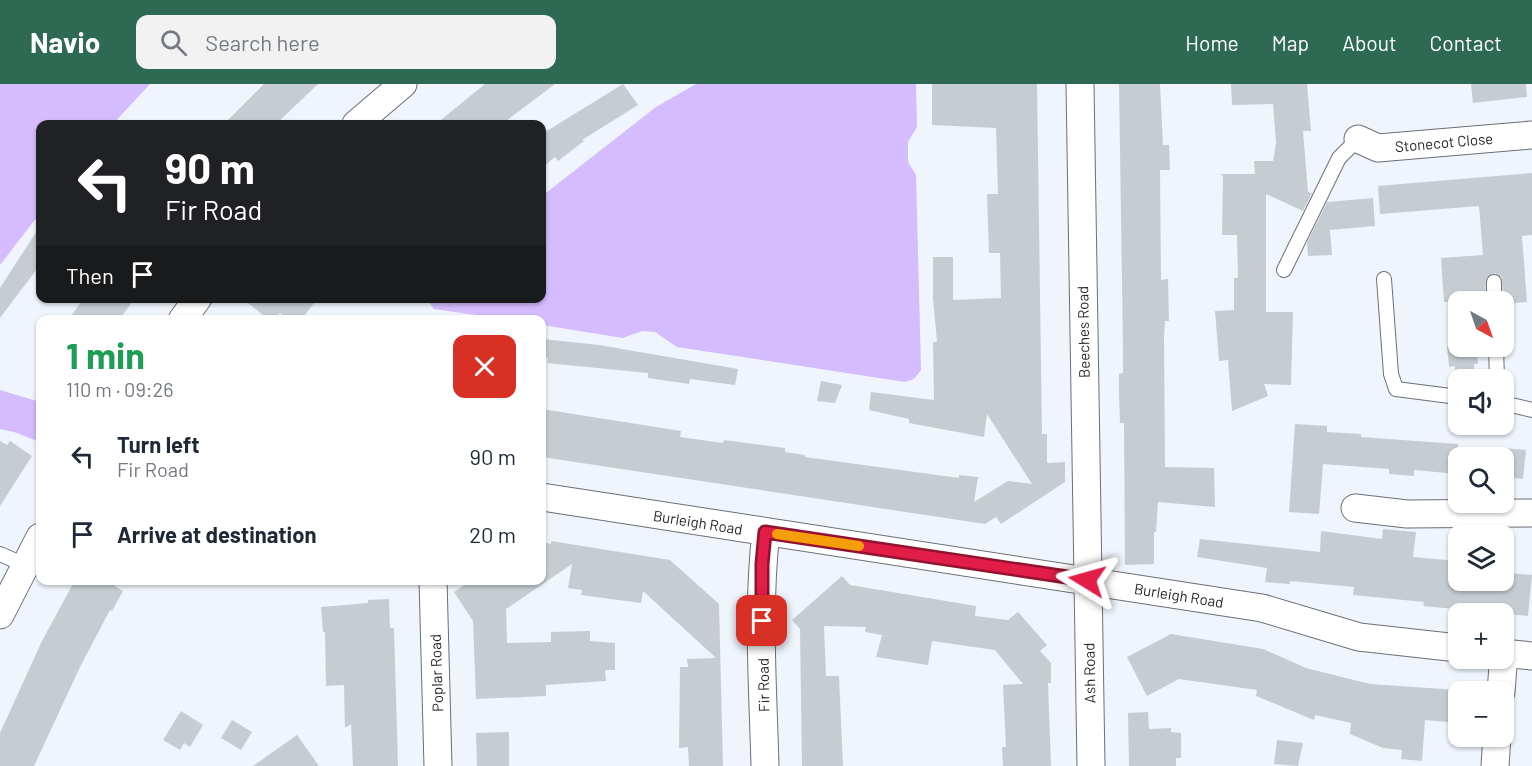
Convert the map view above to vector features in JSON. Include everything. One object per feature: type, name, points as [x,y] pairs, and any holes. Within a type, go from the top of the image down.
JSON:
[{"type":"street","points":[[361,120],[403,84]]},
{"type":"street","name":"Beeches Road","points":[[1080,84],[1087,580]]},
{"type":"street","name":"Stonecot Close","points":[[1358,139],[1378,148],[1532,135]]},
{"type":"street","name":"Burleigh Road","points":[[546,498],[1262,608],[1359,638],[1448,647]]},
{"type":"street","points":[[1355,508],[1407,514],[1532,513]]},
{"type":"street","name":"Fir Road","points":[[765,532],[762,564],[762,639],[765,766]]},
{"type":"street","points":[[0,615],[36,544]]},
{"type":"street","name":"Ash Road","points":[[1087,580],[1091,766]]},
{"type":"street","name":"Poplar Road","points":[[433,585],[438,766]]},
{"type":"street","points":[[1514,654],[1532,656]]},
{"type":"street","points":[[1495,766],[1496,747]]},
{"type":"lane","points":[[1284,270],[1339,158],[1358,139]]},
{"type":"lane","points":[[1384,279],[1391,374],[1396,388],[1448,396]]},
{"type":"lane","points":[[1494,282],[1494,291]]},
{"type":"lane","points":[[1514,406],[1532,410]]},
{"type":"lane","points":[[0,554],[25,565]]},
{"type":"shaded area","points":[[0,84],[150,84],[117,120],[36,120],[36,218],[0,265]]},
{"type":"shaded area","points":[[696,84],[916,84],[917,127],[908,142],[908,162],[916,175],[921,370],[914,379],[905,382],[677,347],[655,332],[642,331],[623,338],[546,326],[546,315],[476,315],[434,309],[430,303],[546,303],[546,193],[656,107]]},
{"type":"shaded area","points":[[0,390],[36,401],[36,440],[0,429]]},
{"type":"building","points":[[264,84],[318,84],[280,120],[228,120]]},
{"type":"building","points":[[485,84],[555,84],[507,120],[441,120]]},
{"type":"building","points":[[623,84],[638,105],[582,140],[584,141],[558,161],[555,157],[546,165],[546,132]]},
{"type":"building","points":[[932,84],[1037,84],[1042,434],[1047,434],[1047,463],[1065,462],[1065,482],[1001,524],[996,517],[985,524],[546,458],[546,410],[548,410],[681,431],[680,437],[785,448],[785,452],[805,455],[805,457],[959,478],[959,475],[978,477],[974,502],[1008,481],[1032,484],[987,414],[984,437],[909,423],[909,419],[869,410],[871,392],[934,400],[933,342],[937,342],[933,298],[933,257],[953,257],[953,300],[1001,298],[1000,253],[989,253],[987,194],[998,194],[996,128],[932,125]]},
{"type":"building","points":[[1119,84],[1160,84],[1163,145],[1169,145],[1170,170],[1160,170],[1161,280],[1168,279],[1169,321],[1165,321],[1164,338],[1165,467],[1214,468],[1215,507],[1158,502],[1156,532],[1154,532],[1154,564],[1125,565],[1124,423],[1120,423],[1119,396],[1119,374],[1123,373],[1123,347]]},
{"type":"building","points":[[1231,84],[1307,84],[1311,131],[1303,131],[1308,192],[1312,193],[1303,211],[1266,194],[1266,312],[1293,312],[1291,385],[1264,384],[1268,396],[1232,411],[1228,360],[1219,361],[1215,311],[1234,310],[1234,278],[1238,278],[1237,235],[1222,235],[1223,176],[1220,174],[1255,174],[1254,161],[1273,161],[1276,143],[1273,104],[1232,105]]},
{"type":"building","points":[[1471,84],[1526,84],[1527,97],[1473,103]]},
{"type":"building","points":[[1532,173],[1532,235],[1522,236],[1527,302],[1514,303],[1514,291],[1503,291],[1502,278],[1495,273],[1486,278],[1485,291],[1448,291],[1448,302],[1444,302],[1441,258],[1483,255],[1479,206],[1380,214],[1378,186]]},
{"type":"building","points":[[1373,198],[1375,226],[1330,230],[1332,255],[1308,256],[1307,243],[1327,202]]},
{"type":"building","points":[[36,232],[36,270],[0,318],[0,288]]},
{"type":"building","points":[[80,303],[131,303],[123,315],[72,315]]},
{"type":"building","points":[[248,303],[314,303],[305,315],[282,315],[280,313],[279,315],[263,315]]},
{"type":"building","points":[[546,339],[599,345],[738,369],[735,385],[690,379],[689,384],[648,378],[648,373],[547,363],[548,358],[546,358]]},
{"type":"building","points":[[1448,357],[1478,357],[1478,364],[1474,364],[1474,369],[1449,367]]},
{"type":"building","points":[[821,381],[842,385],[835,403],[817,401]]},
{"type":"building","points":[[1295,424],[1327,426],[1327,432],[1361,434],[1361,437],[1458,444],[1458,447],[1448,447],[1448,473],[1414,470],[1414,476],[1389,474],[1389,469],[1323,464],[1319,514],[1289,512]]},
{"type":"building","points":[[0,441],[7,445],[10,441],[32,456],[0,506]]},
{"type":"building","points":[[1514,449],[1526,450],[1523,479],[1514,478]]},
{"type":"building","points":[[1383,529],[1416,532],[1413,557],[1448,560],[1448,591],[1514,591],[1514,573],[1532,575],[1528,616],[1514,615],[1514,603],[1448,603],[1448,608],[1423,606],[1424,602],[1353,595],[1354,587],[1290,581],[1290,584],[1265,582],[1267,568],[1197,557],[1200,539],[1320,552],[1321,531],[1382,539]]},
{"type":"building","points":[[551,541],[670,560],[719,604],[723,766],[689,766],[688,747],[679,748],[680,667],[688,667],[687,659],[716,658],[643,591],[641,603],[581,595],[582,590],[568,588],[572,564],[546,582],[546,543],[551,544]]},
{"type":"building","points":[[842,576],[850,585],[976,606],[975,616],[1008,620],[1018,612],[1047,645],[1040,651],[1051,663],[1051,683],[1048,683],[1051,766],[1003,766],[1002,747],[1006,747],[1003,685],[1023,684],[995,650],[932,641],[928,665],[876,657],[882,635],[865,632],[866,627],[824,626],[826,676],[839,676],[843,766],[802,766],[800,629],[792,620]]},
{"type":"building","points":[[72,585],[114,585],[123,591],[112,611],[110,610],[80,667],[34,766],[0,766],[0,733],[42,641]]},
{"type":"building","points":[[464,585],[541,585],[506,609],[507,643],[551,642],[551,632],[590,631],[590,641],[615,643],[615,670],[605,670],[606,681],[546,685],[546,696],[476,699],[473,621],[454,592]]},
{"type":"building","points":[[389,599],[390,628],[394,628],[398,766],[353,766],[351,724],[345,728],[344,685],[326,686],[325,632],[323,632],[321,607]]},
{"type":"building","points":[[1171,634],[1263,649],[1306,668],[1370,684],[1448,689],[1448,722],[1425,720],[1422,761],[1401,759],[1402,750],[1383,748],[1350,734],[1351,723],[1315,715],[1314,720],[1256,696],[1257,690],[1179,679],[1147,696],[1127,657]]},
{"type":"building","points":[[181,711],[203,725],[190,747],[184,743],[180,750],[163,740]]},
{"type":"building","points":[[1148,712],[1149,729],[1171,728],[1171,732],[1181,733],[1181,758],[1176,758],[1176,766],[1129,766],[1128,713]]},
{"type":"building","points":[[232,720],[252,732],[241,750],[221,738]]},
{"type":"building","points":[[509,732],[509,766],[477,766],[476,733]]},
{"type":"building","points":[[297,735],[319,766],[253,766]]},
{"type":"building","points":[[1277,740],[1303,743],[1298,766],[1274,764]]},
{"type":"slow traffic","points":[[777,534],[859,546]]},
{"type":"route","points":[[762,621],[762,564],[765,532],[1087,580]]}]
